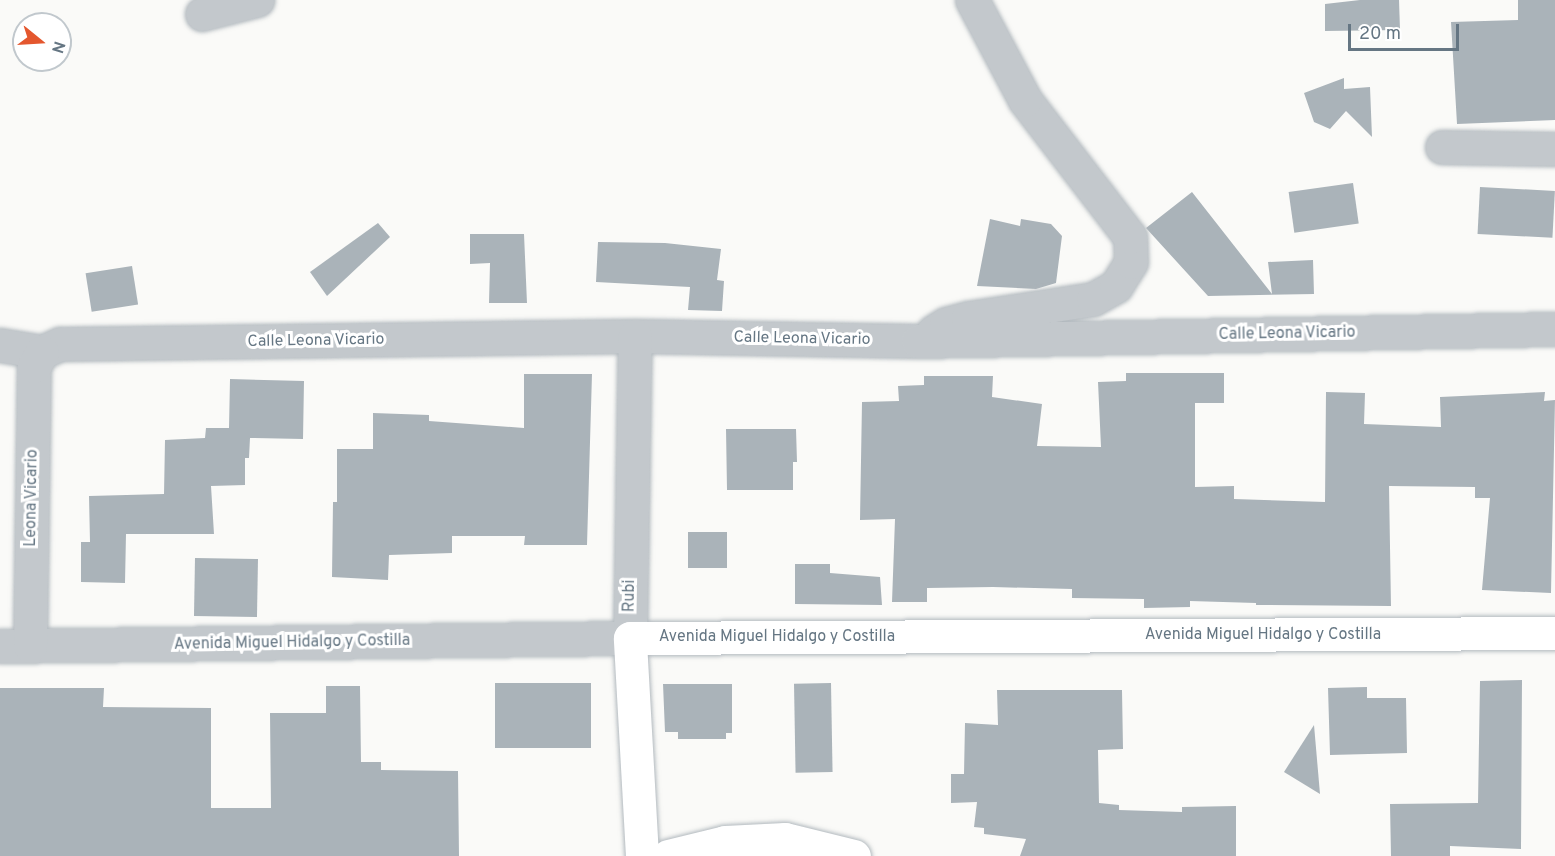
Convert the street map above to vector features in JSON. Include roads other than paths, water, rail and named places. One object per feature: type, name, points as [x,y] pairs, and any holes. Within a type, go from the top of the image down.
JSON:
[{"type":"street","points":[[202,14],[257,0]]},
{"type":"street","points":[[918,341],[946,324],[1093,299],[1116,286],[1131,262],[1130,237],[1025,99],[972,0]]},
{"type":"street","points":[[1442,147],[1555,149]]},
{"type":"street","name":"Calle Leona Vicario","points":[[42,352],[60,344],[634,336],[918,341],[1553,333]]},
{"type":"street","name":"Rubi","points":[[634,336],[630,638],[642,856]]},
{"type":"street","points":[[0,345],[42,352]]},
{"type":"street","name":"Leona Vicario","points":[[15,646],[34,366],[42,352]]},
{"type":"street","name":"Avenida Miguel Hidalgo y Costilla","points":[[15,646],[630,638],[1555,633]]},
{"type":"street","points":[[668,856],[725,842],[785,839],[854,856]]}]
